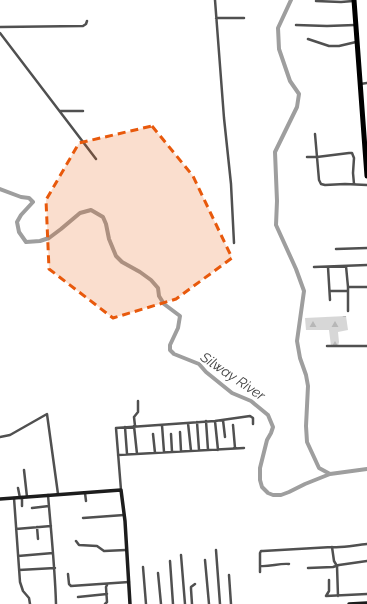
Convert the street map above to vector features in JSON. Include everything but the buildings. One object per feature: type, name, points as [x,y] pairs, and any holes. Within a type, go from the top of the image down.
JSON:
[{"type":"highway","points":[[354,0],[357,42],[363,83]]},
{"type":"highway","points":[[354,0],[363,83],[367,153]]},
{"type":"highway","points":[[366,140],[367,176]]},
{"type":"street","points":[[215,0],[231,184],[234,243]]},
{"type":"street","points":[[316,1],[341,2],[354,0]]},
{"type":"street","points":[[216,18],[244,18]]},
{"type":"street","points":[[0,27],[83,26],[86,24],[86,21]]},
{"type":"street","points":[[296,25],[356,25]]},
{"type":"street","points":[[0,33],[96,159]]},
{"type":"street","points":[[308,39],[329,46],[339,46],[357,42]]},
{"type":"street","points":[[60,111],[83,111]]},
{"type":"street","points":[[315,134],[319,180],[321,184],[325,186],[354,184],[367,185]]},
{"type":"street","points":[[307,157],[349,152],[352,153],[354,158],[354,184]]},
{"type":"street","points":[[336,249],[367,248]]},
{"type":"street","points":[[314,268],[367,265]]},
{"type":"street","points":[[346,266],[348,311]]},
{"type":"street","points":[[328,267],[330,300]]},
{"type":"street","points":[[348,287],[367,286]]},
{"type":"street","points":[[330,291],[348,291]]},
{"type":"street","points":[[327,346],[367,346]]},
{"type":"street","points":[[136,454],[134,417],[138,412],[138,401]]},
{"type":"street","points":[[0,437],[10,435],[47,414],[58,494]]},
{"type":"street","points":[[130,604],[116,428],[206,422],[250,416],[253,418],[253,424]]},
{"type":"street","points":[[223,420],[225,437]]},
{"type":"street","points":[[215,421],[218,450]]},
{"type":"street","points":[[197,422],[199,450]]},
{"type":"street","points":[[206,422],[208,450]]},
{"type":"street","points":[[188,423],[191,451]]},
{"type":"street","points":[[162,425],[164,452]]},
{"type":"street","points":[[233,425],[236,448]]},
{"type":"street","points":[[125,427],[127,454]]},
{"type":"street","points":[[180,432],[181,452]]},
{"type":"street","points":[[153,434],[154,453]]},
{"type":"street","points":[[171,434],[172,452]]},
{"type":"street","points":[[118,454],[244,448]]},
{"type":"street","points":[[24,470],[27,497]]},
{"type":"street","points":[[18,488],[22,506]]},
{"type":"street","points":[[0,499],[121,490]]},
{"type":"street","points":[[85,493],[86,501]]},
{"type":"street","points":[[48,495],[56,604]]},
{"type":"street","points":[[14,498],[20,582],[21,588],[29,598],[30,604]]},
{"type":"street","points":[[32,508],[49,506]]},
{"type":"street","points":[[83,518],[124,515]]},
{"type":"street","points":[[16,529],[51,526]]},
{"type":"street","points":[[36,527],[38,539]]},
{"type":"street","points":[[76,541],[79,545],[97,546],[104,551],[126,550]]},
{"type":"street","points":[[260,572],[261,551],[332,547],[342,548],[356,544],[367,544]]},
{"type":"street","points":[[332,547],[334,561],[337,566],[338,596]]},
{"type":"street","points":[[216,550],[220,604]]},
{"type":"street","points":[[18,556],[53,553]]},
{"type":"street","points":[[181,555],[185,604]]},
{"type":"street","points":[[205,560],[209,604]]},
{"type":"street","points":[[170,561],[173,604]]},
{"type":"street","points":[[308,568],[326,568],[367,561]]},
{"type":"street","points":[[260,566],[289,564]]},
{"type":"street","points":[[143,567],[146,604]]},
{"type":"street","points":[[19,570],[54,568]]},
{"type":"street","points":[[158,573],[161,604]]},
{"type":"street","points":[[68,574],[69,584],[71,586],[129,582]]},
{"type":"street","points":[[229,575],[231,604]]},
{"type":"street","points":[[329,580],[329,591],[326,596],[367,594]]},
{"type":"street","points":[[105,604],[107,602],[106,587],[108,584]]},
{"type":"street","points":[[192,604],[191,589],[195,584]]},
{"type":"street","points":[[78,597],[107,594]]},
{"type":"street","points":[[349,604],[367,603]]},
{"type":"highlighted area","points":[[152,126],[193,176],[232,258],[176,299],[113,318],[49,269],[46,200],[79,143]]},
{"type":"green space","points":[[346,316],[348,330],[338,332],[338,346],[331,346],[329,330],[306,330],[305,318]]},
{"type":"waterway","points":[[291,0],[278,28],[279,49],[290,81],[299,94],[297,107],[275,152],[277,201],[276,225],[296,269],[304,291],[297,341],[308,386],[306,426],[307,442],[319,468],[330,474]]},
{"type":"waterway","name":"Silway River","points":[[0,189],[21,197],[29,198],[33,202],[21,215],[17,222],[19,232],[26,242],[40,241],[49,238],[80,213],[91,210],[103,217],[109,239],[116,256],[122,262],[151,280],[158,288],[159,296],[164,304],[180,316],[178,328],[170,345],[170,350],[174,354],[199,364],[206,372],[232,393],[251,401],[268,415],[273,427],[267,440],[260,468],[260,480],[262,487],[268,493],[273,495],[281,495],[330,474],[367,469]]}]
